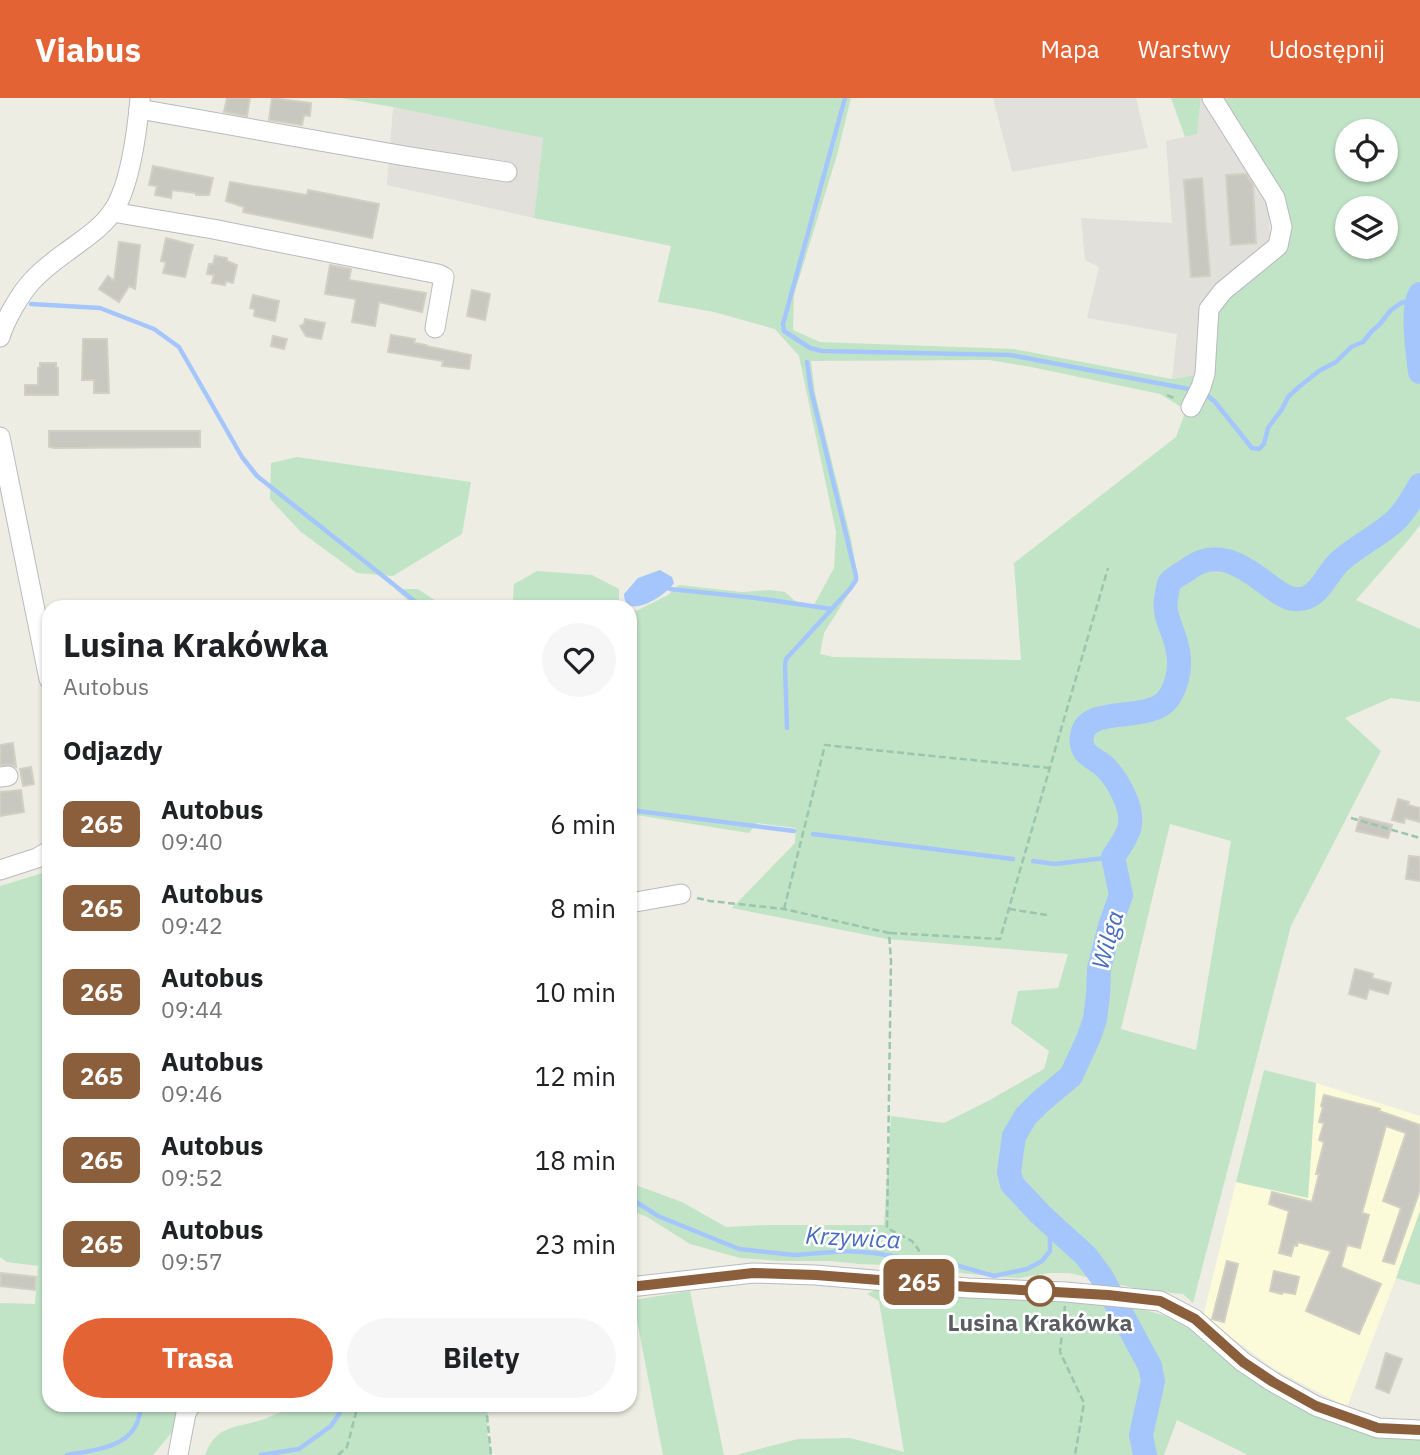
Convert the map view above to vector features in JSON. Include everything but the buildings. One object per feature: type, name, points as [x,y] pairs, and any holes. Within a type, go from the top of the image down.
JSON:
[{"type":"street","points":[[1197,396],[1205,374],[1209,309],[1223,291],[1278,246],[1282,227],[1275,198],[1212,98]]},
{"type":"street","points":[[0,337],[31,281],[85,239],[112,212],[127,177],[139,104],[405,156],[507,172]]},
{"type":"street","points":[[112,212],[213,229],[438,274],[444,277],[435,327]]},
{"type":"street","points":[[0,437],[42,644]]},
{"type":"street","points":[[0,870],[42,854]]},
{"type":"street","points":[[637,902],[681,894]]},
{"type":"street","points":[[637,1286],[753,1273],[1066,1292],[1160,1301],[1195,1319],[1243,1362],[1316,1406],[1378,1428],[1420,1430]]},
{"type":"street","points":[[178,1455],[187,1412]]},
{"type":"path","points":[[681,894],[710,901],[784,909],[890,933],[1000,939],[1108,568]]},
{"type":"path","points":[[784,909],[825,745],[1050,768]]},
{"type":"path","points":[[1351,818],[1420,838]]},
{"type":"path","points":[[1009,909],[1047,915]]},
{"type":"path","points":[[890,933],[887,1228],[912,1241],[919,1250],[917,1254]]},
{"type":"path","points":[[1066,1292],[1060,1352],[1084,1403],[1075,1455]]},
{"type":"path","points":[[338,1455],[347,1447],[356,1412]]},
{"type":"path","points":[[487,1412],[491,1455]]},
{"type":"shaded area","points":[[340,98],[851,98],[837,155],[794,295],[793,330],[820,342],[1014,349],[1172,379],[1196,375],[1201,312],[1223,303],[1281,253],[1285,208],[1224,98],[1420,98],[1420,525],[1356,600],[1420,629],[1420,702],[1391,698],[1345,718],[1381,751],[1291,926],[1193,1303],[1183,1294],[1143,1290],[1069,1273],[1019,1278],[960,1273],[940,1267],[740,1258],[690,1244],[637,1213],[637,1186],[682,1202],[726,1227],[884,1225],[891,1116],[944,1123],[1044,1069],[1049,1051],[1011,1023],[1018,991],[1058,988],[1068,954],[887,939],[732,908],[795,843],[796,828],[757,823],[749,833],[637,815],[637,610],[668,595],[679,585],[742,592],[785,592],[795,601],[814,605],[834,568],[836,532],[799,356],[775,329],[714,312],[658,302],[671,246],[534,218],[543,138]],"holes":[[[989,360],[1160,394],[1186,410],[1176,437],[1014,563],[1021,660],[833,657],[820,654],[824,633],[858,579],[851,539],[815,393],[811,361]],[[1170,824],[1231,841],[1196,1050],[1121,1029]]]},
{"type":"shaded area","points":[[993,98],[1136,98],[1148,148],[1012,172]]},
{"type":"shaded area","points":[[1171,98],[1201,98],[1197,134],[1185,137]]},
{"type":"shaded area","points":[[1201,98],[1208,98],[1269,197],[1270,243],[1196,375],[1172,379],[1177,334],[1087,318],[1099,267],[1085,260],[1081,218],[1172,223],[1166,141],[1197,134]]},
{"type":"shaded area","points":[[393,107],[543,138],[534,218],[387,185]]},
{"type":"shaded area","points":[[297,457],[471,482],[462,534],[393,576],[357,573],[301,532],[270,499],[271,463]]},
{"type":"shaded area","points":[[537,571],[592,575],[619,589],[619,600],[513,600],[514,584]]},
{"type":"shaded area","points":[[395,589],[418,589],[434,600],[408,600]]},
{"type":"shaded area","points":[[42,873],[42,1412],[181,1412],[178,1425],[153,1455],[0,1455],[0,1303],[35,1304],[38,1266],[7,1262],[0,1257],[0,886]]},
{"type":"shaded area","points":[[1264,1070],[1316,1083],[1308,1198],[1236,1182]]},
{"type":"shaded area","points":[[1316,1083],[1420,1116],[1420,1211],[1347,1407],[1278,1371],[1203,1317],[1236,1182],[1308,1198]]},
{"type":"shaded area","points":[[1420,1211],[1420,1285],[1396,1278]]},
{"type":"shaded area","points":[[882,1287],[1114,1302],[1163,1315],[1183,1324],[1251,1379],[1318,1417],[1420,1436],[1420,1455],[1248,1455],[1177,1420],[1164,1455],[736,1455],[798,1439],[850,1438],[904,1452],[879,1301],[867,1294]]},
{"type":"shaded area","points":[[690,1291],[724,1455],[663,1455],[637,1321],[637,1299]]},
{"type":"shaded area","points":[[488,1412],[487,1432],[492,1455],[205,1455],[214,1439],[226,1430],[278,1413]]},
{"type":"water","points":[[660,570],[672,577],[674,583],[655,600],[637,606],[637,600],[626,600],[624,594],[638,578]]},
{"type":"waterway","points":[[845,98],[783,324],[784,331],[810,348],[822,351],[1010,355],[1194,390]]},
{"type":"waterway","name":"Wilga","points":[[1420,294],[1416,310],[1420,372]]},
{"type":"waterway","points":[[1203,392],[1215,402],[1252,448],[1259,449],[1264,444],[1268,428],[1288,397],[1319,371],[1336,362],[1351,347],[1363,342],[1391,310],[1401,303],[1417,298]]},
{"type":"waterway","points":[[31,304],[100,308],[154,329],[179,347],[242,457],[257,476],[413,600]]},
{"type":"waterway","points":[[787,728],[786,659],[856,580],[811,390],[807,362]]},
{"type":"waterway","name":"Wilga","points":[[1145,1455],[1141,1435],[1153,1381],[1150,1366],[1101,1276],[1086,1256],[1012,1184],[1009,1172],[1014,1136],[1026,1116],[1071,1076],[1089,1037],[1095,1019],[1099,969],[1121,895],[1113,857],[1128,833],[1130,813],[1115,780],[1105,767],[1085,752],[1082,736],[1086,726],[1094,720],[1147,711],[1159,706],[1172,693],[1177,679],[1179,658],[1166,613],[1166,600],[1169,583],[1175,577],[1198,563],[1218,559],[1238,565],[1287,597],[1309,597],[1320,588],[1343,558],[1396,520],[1420,485]]},
{"type":"waterway","points":[[670,589],[832,609]]},
{"type":"waterway","points":[[637,811],[794,831]]},
{"type":"waterway","points":[[813,834],[1013,859]]},
{"type":"waterway","points":[[1033,861],[1055,864],[1113,857]]},
{"type":"waterway","name":"Krzywica","points":[[637,1202],[658,1216],[739,1249],[795,1255],[845,1251],[874,1253],[938,1260],[994,1276],[1027,1269],[1042,1261],[1050,1251],[1053,1224]]},
{"type":"waterway","name":"Krzywica","points":[[67,1455],[104,1448],[122,1440],[136,1425],[140,1412]]},
{"type":"waterway","points":[[261,1455],[299,1449],[331,1426],[340,1412]]},
{"type":"bus line","name":"265","points":[[637,1286],[753,1273],[1066,1292],[1160,1301],[1195,1319],[1243,1362],[1316,1406],[1378,1428],[1420,1430]]},
{"type":"place","name":"Lusina Krakówka","points":[[1040,1291]]}]
